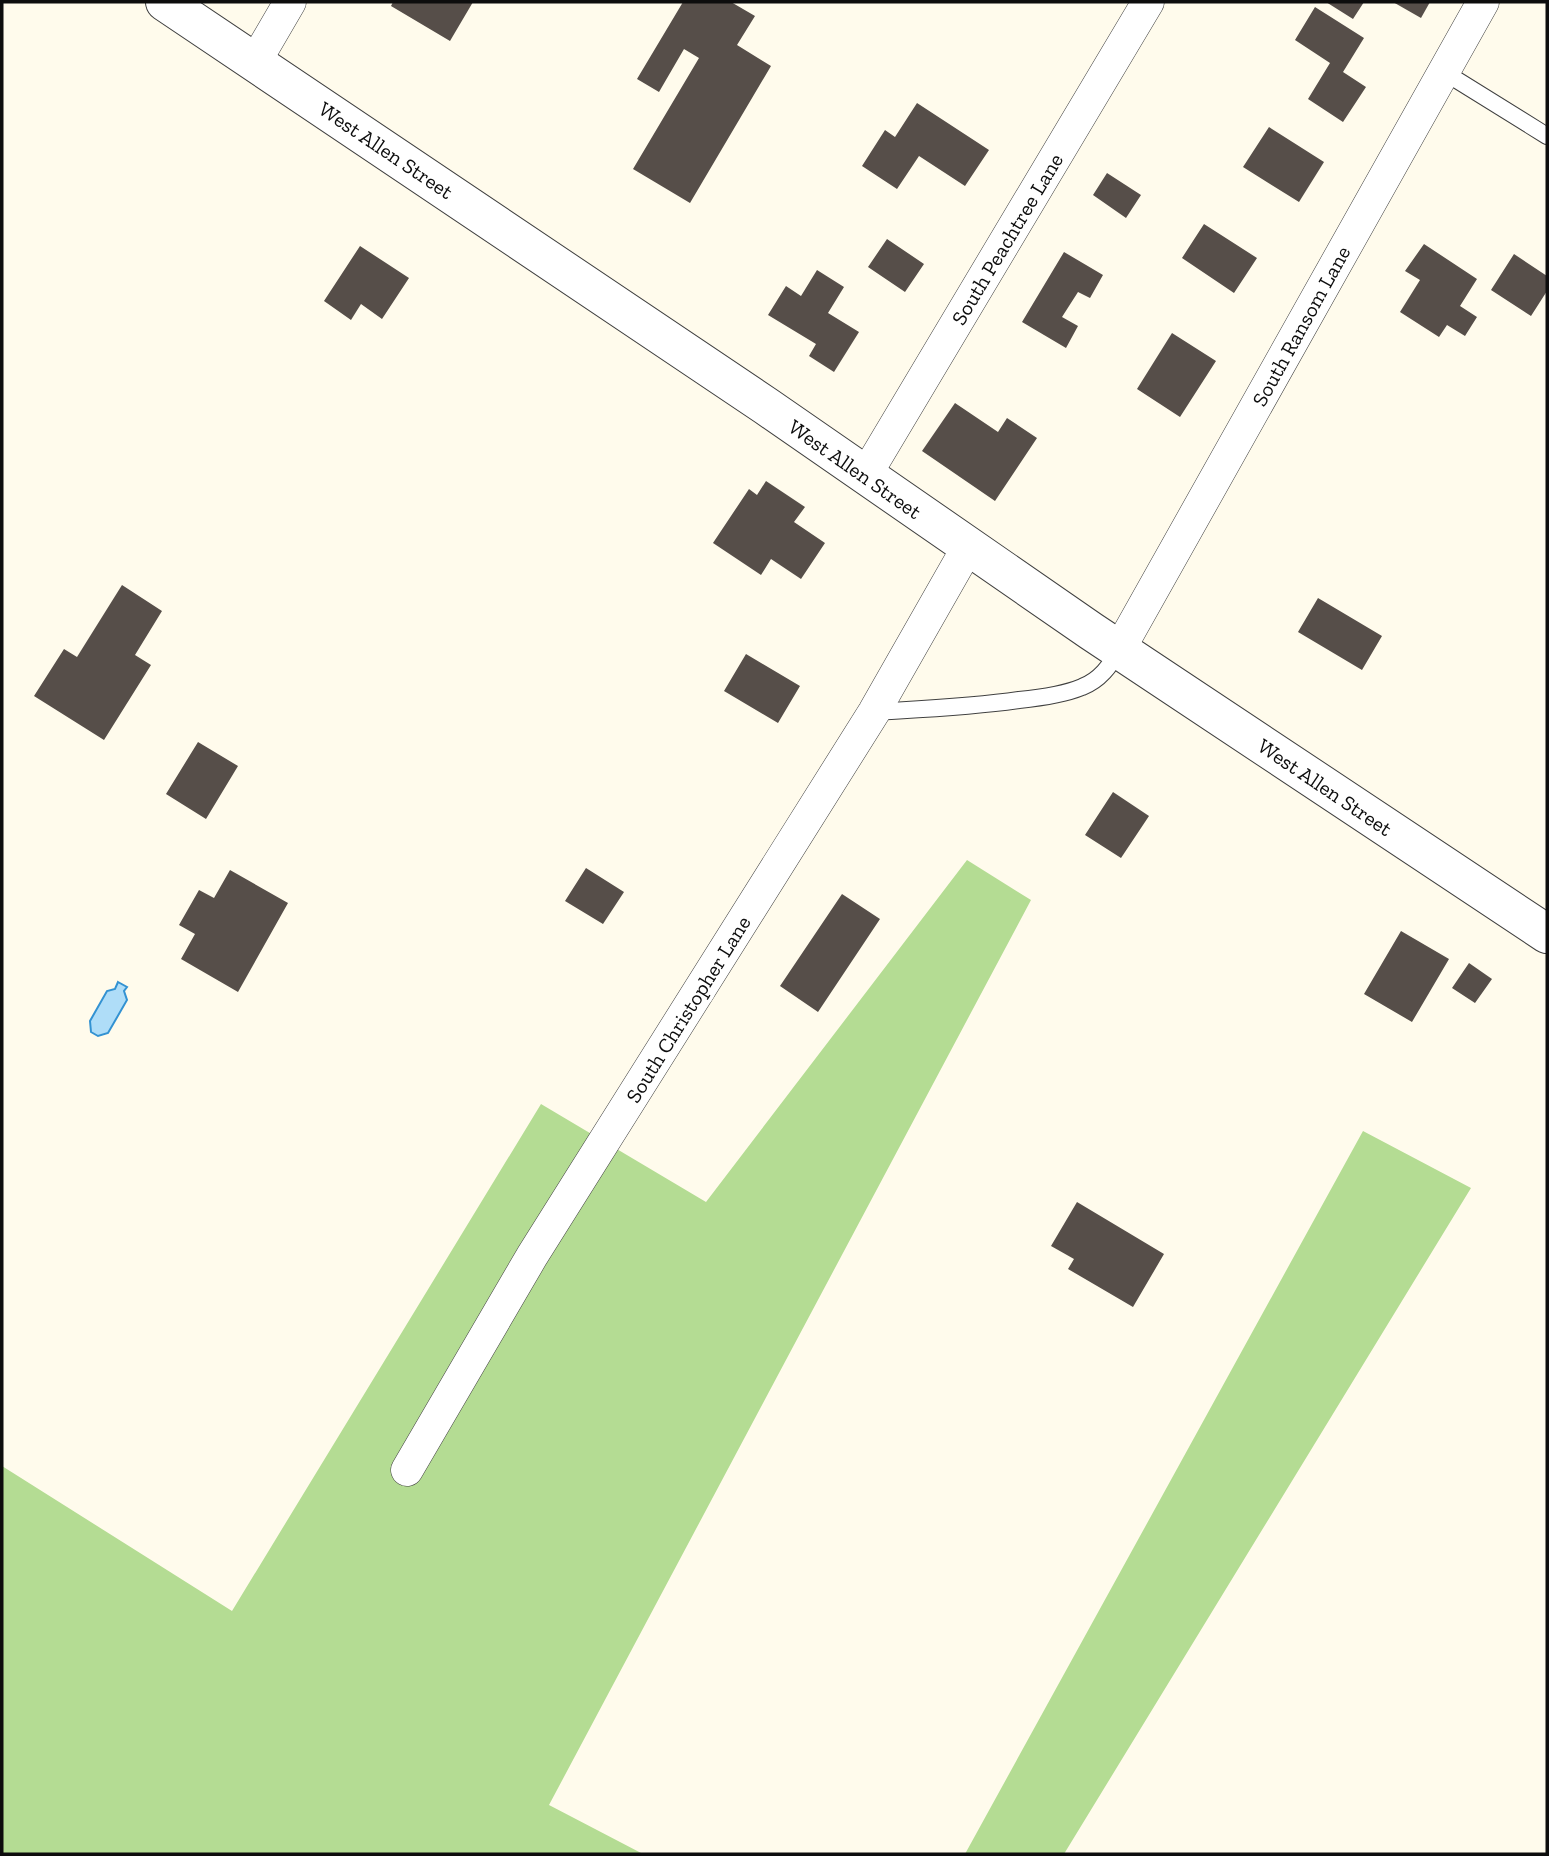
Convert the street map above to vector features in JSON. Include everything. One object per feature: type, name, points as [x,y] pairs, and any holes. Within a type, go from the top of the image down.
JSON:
[{"type":"street","name":"West Allen Street","points":[[165,2],[743,390],[1119,650],[1547,934]]},
{"type":"street","points":[[255,62],[290,2]]},
{"type":"street","name":"South Peachtree Lane","points":[[865,476],[1148,2]]},
{"type":"street","name":"South Ransom Lane","points":[[1119,650],[1483,2]]},
{"type":"street","name":"South Christopher Lane","points":[[407,1470],[532,1256],[874,712],[968,547]]},
{"type":"lane","points":[[1444,72],[1547,136]]},
{"type":"lane","points":[[874,712],[991,704],[1041,698],[1082,688],[1111,666],[1119,650]]},
{"type":"green space","points":[[967,860],[1031,900],[549,1805],[643,1854],[2,1854],[2,1466],[232,1611],[541,1104],[706,1202]]},
{"type":"green space","points":[[1363,1131],[1471,1188],[1064,1854],[965,1854]]},
{"type":"water","points":[[118,982],[127,987],[124,991],[127,1000],[108,1033],[98,1036],[91,1032],[90,1021],[107,991],[115,989]]},
{"type":"building","points":[[393,2],[473,2],[450,41],[391,6]]},
{"type":"building","points":[[683,2],[731,2],[755,16],[737,45],[771,66],[690,203],[633,169],[699,58],[684,49],[659,92],[637,79]]},
{"type":"building","points":[[1326,2],[1364,2],[1353,19]]},
{"type":"building","points":[[1393,2],[1430,2],[1421,18]]},
{"type":"building","points":[[1315,7],[1364,38],[1343,72],[1366,87],[1343,122],[1308,99],[1330,63],[1295,40]]},
{"type":"building","points":[[917,103],[989,150],[965,186],[919,156],[897,189],[862,166],[885,130],[895,137]]},
{"type":"building","points":[[1269,127],[1324,162],[1299,202],[1243,167]]},
{"type":"building","points":[[1107,173],[1141,195],[1126,218],[1093,195]]},
{"type":"building","points":[[1204,224],[1257,258],[1234,293],[1182,258]]},
{"type":"building","points":[[887,239],[924,264],[905,292],[868,267]]},
{"type":"building","points":[[1424,244],[1477,279],[1460,306],[1477,317],[1465,336],[1447,325],[1439,337],[1400,312],[1420,280],[1405,271]]},
{"type":"building","points":[[360,246],[409,278],[382,319],[361,304],[351,320],[324,301]]},
{"type":"building","points":[[1064,252],[1103,275],[1090,298],[1078,292],[1062,317],[1078,326],[1066,348],[1022,322]]},
{"type":"building","points":[[1514,254],[1547,276],[1547,291],[1531,316],[1491,290]]},
{"type":"building","points":[[817,270],[844,287],[828,313],[859,332],[834,372],[809,356],[816,344],[768,315],[786,286],[801,296]]},
{"type":"building","points":[[1172,333],[1216,361],[1180,417],[1137,389]]},
{"type":"building","points":[[955,403],[998,432],[1007,418],[1037,438],[995,501],[922,451]]},
{"type":"building","points":[[766,481],[805,507],[794,522],[825,543],[801,579],[771,559],[761,575],[713,543],[749,489],[757,495]]},
{"type":"building","points":[[122,585],[162,611],[135,655],[151,665],[104,740],[34,696],[64,649],[77,657]]},
{"type":"building","points":[[1318,598],[1382,636],[1362,670],[1298,632]]},
{"type":"building","points":[[746,654],[800,686],[778,723],[724,691]]},
{"type":"building","points":[[198,742],[238,766],[206,819],[166,794]]},
{"type":"building","points":[[1113,792],[1149,816],[1121,858],[1085,835]]},
{"type":"building","points":[[586,868],[624,892],[603,924],[565,901]]},
{"type":"building","points":[[230,870],[288,903],[238,992],[181,959],[195,934],[179,925],[199,890],[214,898]]},
{"type":"building","points":[[842,894],[880,919],[818,1012],[780,986]]},
{"type":"building","points":[[1401,931],[1449,959],[1412,1022],[1364,994]]},
{"type":"building","points":[[1469,963],[1492,979],[1475,1003],[1452,988]]},
{"type":"building","points":[[1077,1202],[1164,1254],[1133,1307],[1068,1269],[1074,1259],[1051,1246]]}]
